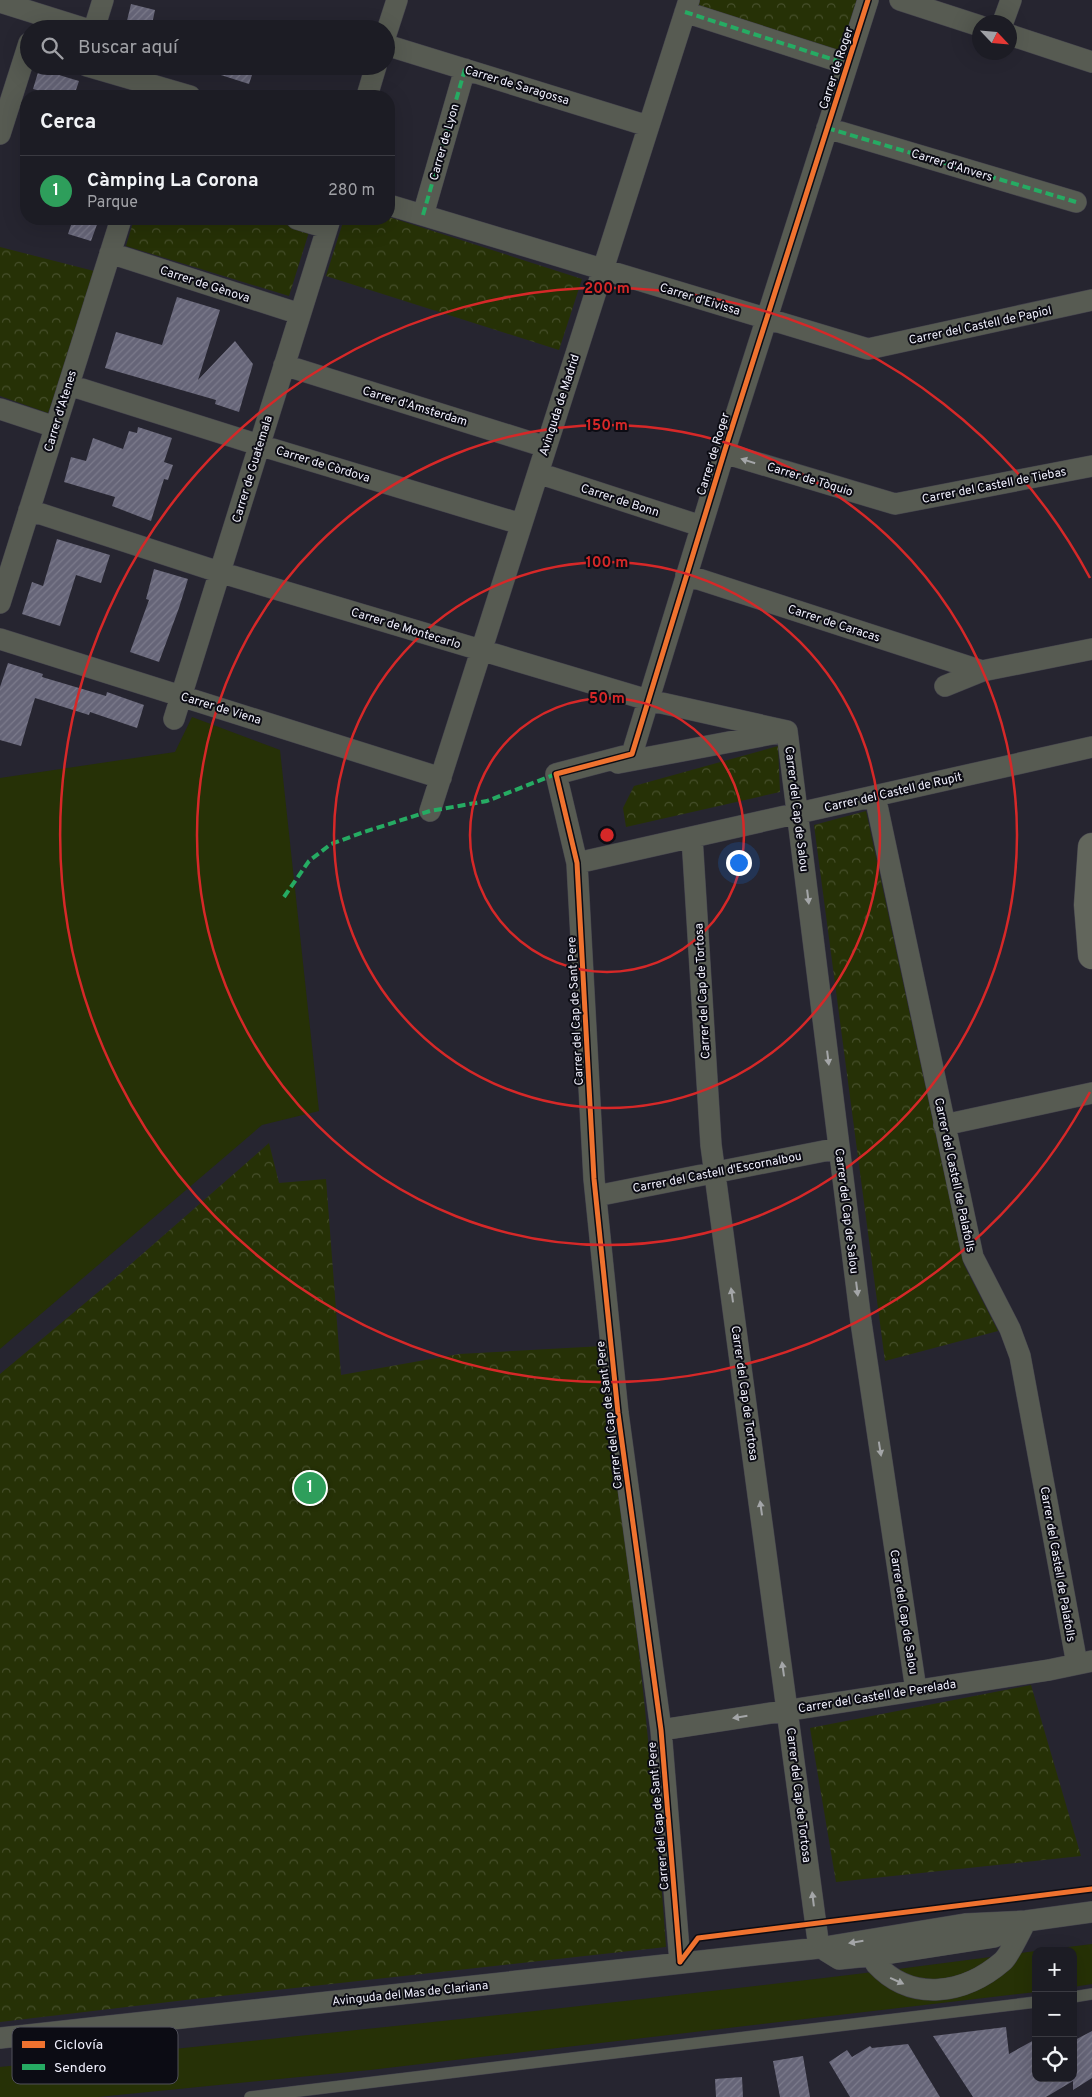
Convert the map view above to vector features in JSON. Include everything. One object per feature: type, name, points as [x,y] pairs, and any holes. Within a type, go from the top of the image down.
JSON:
[{"type":"street","points":[[97,20],[103,0]]},
{"type":"street","points":[[391,20],[397,0]]},
{"type":"street","name":"Carrer de Roger","points":[[556,774],[632,754],[701,526],[868,0]]},
{"type":"street","points":[[1005,15],[1010,0]]},
{"type":"street","points":[[909,1],[972,23]]},
{"type":"street","points":[[0,2],[20,25]]},
{"type":"street","points":[[687,6],[847,64]]},
{"type":"street","name":"Avinguda de Madrid","points":[[430,811],[687,6]]},
{"type":"street","points":[[1017,37],[1092,62]]},
{"type":"street","name":"Carrer de Saragossa","points":[[395,48],[648,126]]},
{"type":"street","name":"Carrer de Lyon","points":[[423,215],[465,69]]},
{"type":"street","points":[[0,134],[20,71]]},
{"type":"street","points":[[113,75],[156,90]]},
{"type":"street","points":[[369,90],[373,75]]},
{"type":"street","name":"Carrer d'Anvers","points":[[827,128],[1076,202]]},
{"type":"street","name":"Carrer d'Eivissa","points":[[395,207],[766,320],[868,349]]},
{"type":"street","name":"Carrer d'Atenes","points":[[0,603],[119,225]]},
{"type":"street","name":"Carrer de Guatemala","points":[[174,718],[327,225]]},
{"type":"street","name":"Carrer de Gènova","points":[[110,253],[300,314]]},
{"type":"street","name":"Carrer del Castell de Papiol","points":[[868,349],[1092,300]]},
{"type":"street","name":"Carrer d'Amsterdam","points":[[284,365],[546,447]]},
{"type":"street","name":"Carrer de Còrdova","points":[[69,385],[259,445],[521,524]]},
{"type":"street","points":[[0,409],[56,427]]},
{"type":"street","name":"Carrer de Tòquio","points":[[724,454],[896,504]]},
{"type":"street","name":"Carrer del Castell de Tiebas","points":[[896,504],[1092,466]]},
{"type":"street","name":"Carrer de Bonn","points":[[538,473],[701,526]]},
{"type":"street","name":"Carrer de Montecarlo","points":[[29,510],[220,572],[648,700],[787,731]]},
{"type":"street","name":"Carrer de Caracas","points":[[686,575],[982,671]]},
{"type":"street","name":"Carrer de Viena","points":[[0,639],[441,778]]},
{"type":"street","points":[[945,686],[982,671],[1092,649]]},
{"type":"street","points":[[577,863],[556,774],[787,731]]},
{"type":"street","name":"Carrer del Cap de Salou","points":[[787,731],[861,1322],[916,1690]]},
{"type":"street","name":"Carrer del Castell de Rupit","points":[[577,863],[1092,748]]},
{"type":"street","name":"Carrer del Castell de Palafolls","points":[[875,796],[973,1257],[1010,1330],[1020,1356],[1085,1662]]},
{"type":"street","name":"Carrer del Cap de Tortosa","points":[[692,837],[711,1145],[819,1948]]},
{"type":"street","points":[[1092,847],[1088,905],[1092,955]]},
{"type":"street","name":"Carrer del Cap de Sant Pere","points":[[577,863],[596,1196],[618,1413],[661,1730],[680,1962]]},
{"type":"street","points":[[944,1125],[1092,1093]]},
{"type":"street","name":"Carrer del Castell d'Escornalbou","points":[[596,1196],[839,1148]]},
{"type":"street","name":"Carrer del Castell de Perelada","points":[[661,1730],[1085,1662]]},
{"type":"street","name":"Avinguda del Mas de Clariana","points":[[98,2027],[819,1948],[965,1924],[1026,1921],[1092,1912]]},
{"type":"street","points":[[878,1955],[876,1964],[888,1977],[914,1989],[942,1990],[963,1985],[1004,1960],[1026,1921]]},
{"type":"street","name":"Avinguda del Mas de Clariana","points":[[819,1948],[839,1959],[928,1949],[994,1936],[1026,1921]]},
{"type":"street","name":"Avinguda del Mas de Clariana","points":[[878,1955],[880,1946],[940,1940],[965,1924]]},
{"type":"lane","points":[[1077,1996],[1092,1994]]},
{"type":"lane","points":[[250,2097],[1032,2002]]},
{"type":"green space","points":[[699,0],[857,0],[840,54],[697,8]]},
{"type":"green space","points":[[395,219],[582,279],[559,350],[326,276],[342,225],[395,225]]},
{"type":"green space","points":[[132,225],[286,225],[309,232],[289,296],[126,246]]},
{"type":"green space","points":[[0,247],[94,271],[66,364],[48,413],[0,396]]},
{"type":"green space","points":[[192,717],[280,750],[319,1111],[262,1125],[0,1349],[0,778],[175,752]]},
{"type":"green space","points":[[778,746],[780,792],[626,827],[623,808],[634,786]]},
{"type":"green space","points":[[866,811],[964,1265],[998,1331],[885,1361],[814,825]]},
{"type":"green space","points":[[269,1143],[279,1183],[326,1179],[341,1375],[459,1354],[603,1346],[654,1796],[666,1947],[0,2022],[0,1374],[115,1278]]},
{"type":"green space","points":[[1031,1685],[1081,1856],[836,1882],[810,1728]]},
{"type":"green space","points":[[1092,1944],[1092,1984],[1077,1986],[1077,1947],[1068,1947]]},
{"type":"green space","points":[[1032,1952],[1032,1992],[370,2070],[98,2097],[0,2097],[0,2067],[12,2066],[12,2084],[178,2084],[178,2049],[777,1983]]},
{"type":"building","points":[[131,4],[155,10],[153,20],[127,20]]},
{"type":"building","points":[[37,75],[59,75],[79,81],[76,90],[33,89]]},
{"type":"building","points":[[221,75],[252,75],[249,84]]},
{"type":"building","points":[[71,225],[97,225],[91,241],[68,234]]},
{"type":"building","points":[[177,297],[220,310],[198,380],[235,341],[253,364],[239,412],[215,404],[216,400],[105,368],[116,332],[162,345]]},
{"type":"building","points":[[138,427],[172,438],[164,462],[173,465],[168,480],[164,479],[151,521],[112,506],[115,497],[64,482],[71,457],[86,461],[93,438],[123,449],[129,431],[137,433]]},
{"type":"building","points":[[57,539],[110,555],[101,583],[76,575],[60,626],[22,614],[32,582],[43,586]]},
{"type":"building","points":[[154,569],[188,579],[159,662],[130,652],[149,600],[146,599]]},
{"type":"building","points":[[8,663],[43,674],[42,677],[106,696],[107,692],[144,705],[137,728],[90,712],[89,715],[35,698],[21,746],[0,740],[0,687]]},
{"type":"building","points":[[1006,2027],[1009,2054],[1032,2041],[1032,2082],[1071,2082],[1046,2097],[973,2097],[933,2036]]},
{"type":"building","points":[[1092,2031],[1092,2078],[1073,2090],[1073,2082],[1077,2082],[1077,2039]]},
{"type":"building","points":[[908,2044],[940,2097],[850,2097],[829,2062],[847,2050],[852,2057],[870,2046],[872,2048]]},
{"type":"building","points":[[803,2056],[810,2097],[780,2097],[773,2061]]},
{"type":"building","points":[[742,2077],[743,2097],[716,2097],[715,2079]]},
{"type":"marked path","points":[[685,12],[847,64]]},
{"type":"marked path","points":[[423,215],[465,69]]},
{"type":"marked path","points":[[827,128],[1076,202]]},
{"type":"marked path","points":[[284,897],[309,861],[331,844],[430,811],[487,801],[556,774]]},
{"type":"cycle path","points":[[680,1962],[661,1730],[618,1413],[594,1179],[577,863],[556,774],[632,754],[728,440],[868,0]]},
{"type":"cycle path","points":[[680,1962],[698,1938],[1092,1889]]},
{"type":"place","name":"Càmping La Corona","points":[[310,1488]]}]
